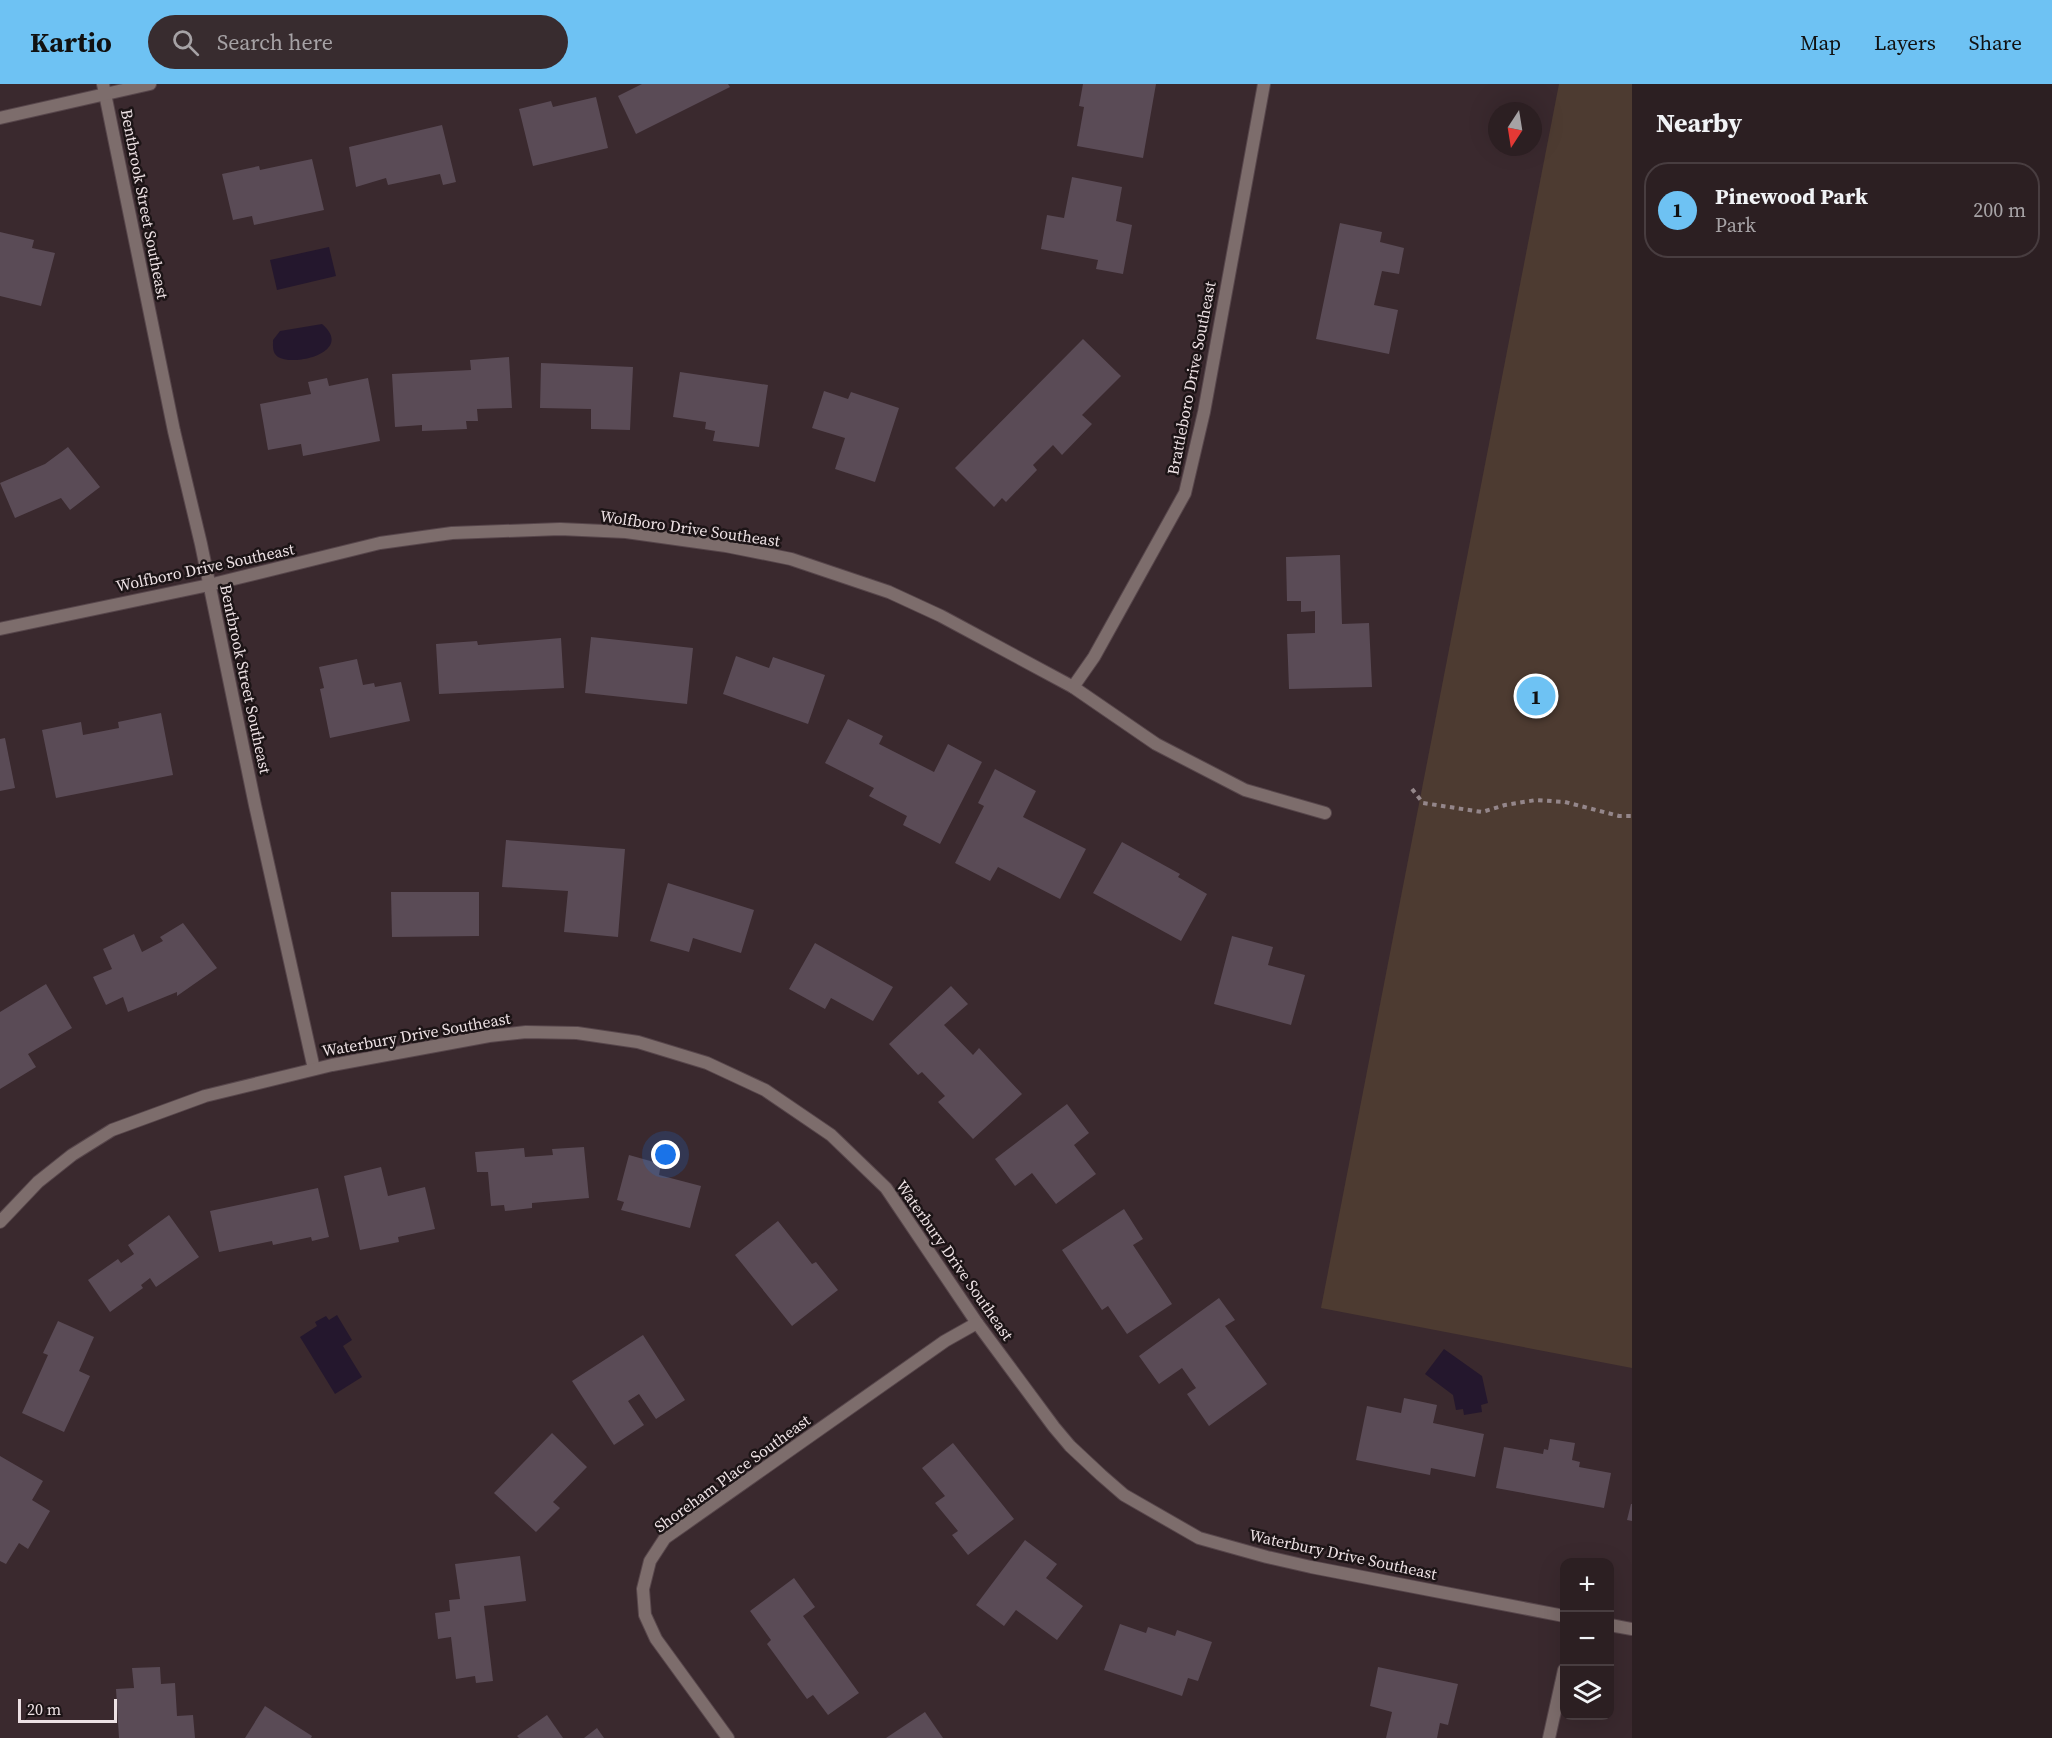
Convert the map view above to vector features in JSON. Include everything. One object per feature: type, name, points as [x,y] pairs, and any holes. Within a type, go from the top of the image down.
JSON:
[{"type":"street","points":[[0,118],[104,89],[150,84]]},
{"type":"street","name":"Brattleboro Drive Southeast","points":[[1073,687],[1094,657],[1185,493],[1204,412],[1264,84]]},
{"type":"street","name":"Bentbrook Street Southeast","points":[[104,89],[174,431],[314,1069]]},
{"type":"street","name":"Wolfboro Drive Southeast","points":[[0,629],[209,585],[388,542],[506,530],[560,529],[626,532],[726,546],[783,557],[889,592],[941,616],[1073,687],[1156,744],[1245,790],[1325,813]]},
{"type":"street","name":"Waterbury Drive Southeast","points":[[0,1222],[31,1188],[56,1167],[112,1130],[205,1096],[314,1069],[446,1043],[526,1032],[577,1033],[638,1042],[707,1063],[765,1090],[831,1135],[886,1188],[977,1323],[1070,1446],[1124,1494],[1199,1538],[1292,1563],[1560,1615]]},
{"type":"street","name":"Shoreham Place Southeast","points":[[728,1738],[656,1639],[645,1615],[643,1588],[650,1561],[665,1538],[927,1354],[977,1323]]},
{"type":"street","points":[[1614,1626],[1632,1629]]},
{"type":"street","points":[[1549,1738],[1560,1688]]},
{"type":"path","points":[[1412,789],[1423,804],[1482,812],[1505,805],[1536,800],[1565,802],[1619,816],[1632,816]]},
{"type":"shaded area","points":[[1559,84],[1632,84],[1632,1368],[1321,1308]]},
{"type":"shaded area","points":[[329,247],[336,276],[277,290],[270,260]]},
{"type":"shaded area","points":[[322,324],[330,334],[331,342],[327,349],[318,355],[286,360],[275,354],[273,340],[280,331]]},
{"type":"shaded area","points":[[337,1315],[352,1340],[343,1346],[362,1377],[335,1394],[300,1337],[317,1326],[315,1322],[326,1316],[329,1320]]},
{"type":"shaded area","points":[[1444,1349],[1482,1376],[1488,1403],[1481,1405],[1482,1412],[1464,1415],[1463,1409],[1456,1410],[1453,1395],[1425,1374]]},
{"type":"building","points":[[642,84],[728,84],[730,87],[636,134],[618,96]]},
{"type":"building","points":[[1083,84],[1156,84],[1143,158],[1077,146],[1084,107],[1079,106]]},
{"type":"building","points":[[596,97],[608,148],[533,166],[519,109],[551,101],[553,107]]},
{"type":"building","points":[[442,125],[456,182],[443,185],[440,174],[388,185],[386,178],[356,187],[349,147]]},
{"type":"building","points":[[312,159],[324,210],[254,225],[252,216],[233,220],[222,174],[259,166],[260,170]]},
{"type":"building","points":[[1072,177],[1122,187],[1116,221],[1132,225],[1123,274],[1096,269],[1098,260],[1041,249],[1047,215],[1064,218]]},
{"type":"building","points":[[1340,223],[1382,232],[1380,242],[1404,248],[1399,274],[1382,271],[1374,305],[1398,310],[1389,354],[1316,339]]},
{"type":"building","points":[[0,232],[34,240],[32,248],[55,253],[41,306],[0,296]]},
{"type":"building","points":[[1083,339],[1121,376],[1082,415],[1092,424],[1062,455],[1053,445],[1033,465],[1037,470],[1006,502],[1002,498],[994,507],[955,468]]},
{"type":"building","points":[[509,357],[512,408],[477,409],[478,421],[466,421],[467,429],[422,431],[422,425],[395,427],[392,374],[471,370],[470,360]]},
{"type":"building","points":[[541,363],[633,367],[630,430],[591,429],[591,409],[540,408]]},
{"type":"building","points":[[680,372],[768,385],[759,447],[713,441],[715,431],[705,429],[706,422],[673,417]]},
{"type":"building","points":[[327,378],[329,386],[368,378],[380,441],[303,456],[301,444],[268,450],[260,404],[311,394],[308,382]]},
{"type":"building","points":[[824,391],[848,399],[851,392],[899,408],[875,482],[835,469],[845,438],[812,428]]},
{"type":"building","points":[[68,447],[100,487],[70,510],[61,498],[15,518],[0,483],[45,464]]},
{"type":"building","points":[[1340,555],[1342,624],[1369,623],[1372,687],[1289,689],[1287,634],[1315,633],[1315,611],[1301,612],[1301,601],[1287,601],[1286,557]]},
{"type":"building","points":[[591,637],[693,648],[687,704],[585,693]]},
{"type":"building","points":[[561,638],[564,688],[439,694],[436,644],[477,641],[478,645]]},
{"type":"building","points":[[736,656],[769,668],[773,657],[825,675],[808,724],[723,694]]},
{"type":"building","points":[[357,659],[363,685],[374,683],[375,687],[401,682],[410,721],[330,738],[320,689],[324,688],[319,667]]},
{"type":"building","points":[[161,713],[173,775],[56,798],[42,730],[81,722],[83,735],[119,728],[118,722]]},
{"type":"building","points":[[848,719],[883,736],[879,744],[934,772],[948,744],[982,762],[940,844],[903,825],[907,816],[869,796],[874,788],[825,763]]},
{"type":"building","points":[[5,738],[15,788],[0,791],[0,739]]},
{"type":"building","points":[[995,769],[1036,791],[1023,817],[1086,849],[1060,899],[998,867],[990,881],[955,863],[984,806],[978,803]]},
{"type":"building","points":[[506,840],[625,849],[618,937],[564,932],[568,891],[502,887]]},
{"type":"building","points":[[1122,842],[1180,874],[1178,877],[1207,894],[1181,941],[1093,893]]},
{"type":"building","points":[[668,883],[754,910],[741,953],[693,938],[689,952],[650,941]]},
{"type":"building","points":[[391,892],[479,892],[479,936],[392,937]]},
{"type":"building","points":[[183,923],[217,968],[177,996],[177,992],[128,1012],[123,997],[106,1005],[93,977],[112,969],[103,949],[134,934],[142,952],[163,941],[160,937]]},
{"type":"building","points":[[1232,936],[1273,947],[1268,965],[1305,975],[1291,1025],[1214,1004]]},
{"type":"building","points":[[815,943],[893,987],[873,1021],[831,998],[825,1009],[789,989]]},
{"type":"building","points":[[46,984],[72,1028],[28,1054],[36,1067],[0,1089],[0,1012]]},
{"type":"building","points":[[951,986],[968,1004],[944,1025],[973,1055],[979,1048],[1022,1094],[973,1139],[938,1102],[945,1096],[922,1072],[918,1075],[889,1044]]},
{"type":"building","points":[[1067,1104],[1089,1133],[1074,1145],[1096,1174],[1056,1204],[1032,1173],[1015,1186],[995,1159]]},
{"type":"building","points":[[584,1147],[589,1198],[532,1203],[532,1208],[505,1211],[504,1205],[491,1206],[488,1172],[477,1172],[475,1152],[524,1148],[525,1157],[553,1155],[552,1149]]},
{"type":"building","points":[[629,1155],[661,1164],[659,1175],[701,1186],[690,1228],[621,1210],[624,1202],[617,1200]]},
{"type":"building","points":[[381,1167],[388,1196],[425,1187],[435,1229],[398,1237],[399,1242],[360,1250],[344,1176]]},
{"type":"building","points":[[318,1188],[329,1237],[312,1241],[311,1237],[273,1245],[272,1241],[219,1252],[210,1211]]},
{"type":"building","points":[[1124,1209],[1143,1239],[1133,1245],[1172,1304],[1127,1334],[1108,1306],[1102,1310],[1062,1250]]},
{"type":"building","points":[[169,1215],[199,1257],[156,1287],[150,1278],[141,1285],[143,1288],[110,1312],[88,1280],[118,1259],[121,1263],[134,1254],[128,1245]]},
{"type":"building","points":[[778,1221],[812,1264],[816,1262],[838,1290],[792,1326],[735,1255]]},
{"type":"building","points":[[1219,1298],[1235,1320],[1225,1326],[1267,1384],[1209,1426],[1187,1394],[1196,1388],[1182,1368],[1159,1384],[1139,1356]]},
{"type":"building","points":[[58,1321],[94,1337],[79,1371],[90,1376],[64,1432],[22,1413],[48,1355],[43,1353]]},
{"type":"building","points":[[643,1335],[685,1400],[656,1419],[639,1394],[628,1401],[644,1425],[614,1445],[572,1381]]},
{"type":"building","points":[[1404,1398],[1437,1405],[1433,1423],[1484,1434],[1475,1477],[1431,1468],[1430,1475],[1356,1460],[1367,1406],[1401,1413]]},
{"type":"building","points":[[552,1433],[587,1467],[553,1502],[560,1508],[536,1532],[494,1493]]},
{"type":"building","points":[[1550,1439],[1575,1443],[1572,1460],[1580,1462],[1579,1467],[1611,1473],[1604,1508],[1496,1488],[1504,1447],[1543,1454],[1544,1449],[1548,1450]]},
{"type":"building","points":[[953,1443],[1014,1519],[968,1555],[952,1535],[958,1531],[935,1503],[945,1496],[922,1468]]},
{"type":"building","points":[[0,1456],[43,1481],[32,1500],[50,1511],[28,1549],[19,1543],[6,1564],[0,1561]]},
{"type":"building","points":[[1632,1504],[1632,1521],[1627,1520]]},
{"type":"building","points":[[1025,1540],[1057,1564],[1046,1578],[1083,1606],[1057,1640],[1016,1610],[1004,1626],[976,1605]]},
{"type":"building","points":[[520,1556],[526,1601],[484,1606],[493,1681],[476,1683],[475,1676],[456,1679],[451,1637],[438,1639],[435,1613],[450,1611],[449,1600],[460,1599],[455,1564]]},
{"type":"building","points":[[794,1578],[815,1607],[803,1616],[859,1693],[828,1715],[813,1695],[807,1699],[767,1644],[771,1640],[750,1611]]},
{"type":"building","points":[[1120,1624],[1146,1633],[1148,1627],[1175,1636],[1177,1630],[1212,1642],[1198,1681],[1188,1678],[1182,1696],[1104,1670]]},
{"type":"building","points":[[160,1667],[161,1684],[175,1683],[177,1716],[193,1715],[195,1738],[119,1738],[116,1689],[134,1688],[132,1668]]},
{"type":"building","points":[[1378,1667],[1458,1684],[1448,1725],[1440,1723],[1437,1738],[1386,1738],[1392,1712],[1370,1706]]},
{"type":"building","points":[[265,1706],[312,1736],[311,1738],[245,1738]]},
{"type":"building","points":[[925,1712],[943,1738],[886,1738]]},
{"type":"building","points":[[547,1715],[563,1738],[519,1738],[517,1736]]},
{"type":"building","points":[[597,1728],[604,1738],[584,1738]]},
{"type":"place","name":"Pinewood Park","points":[[1536,696]]}]
